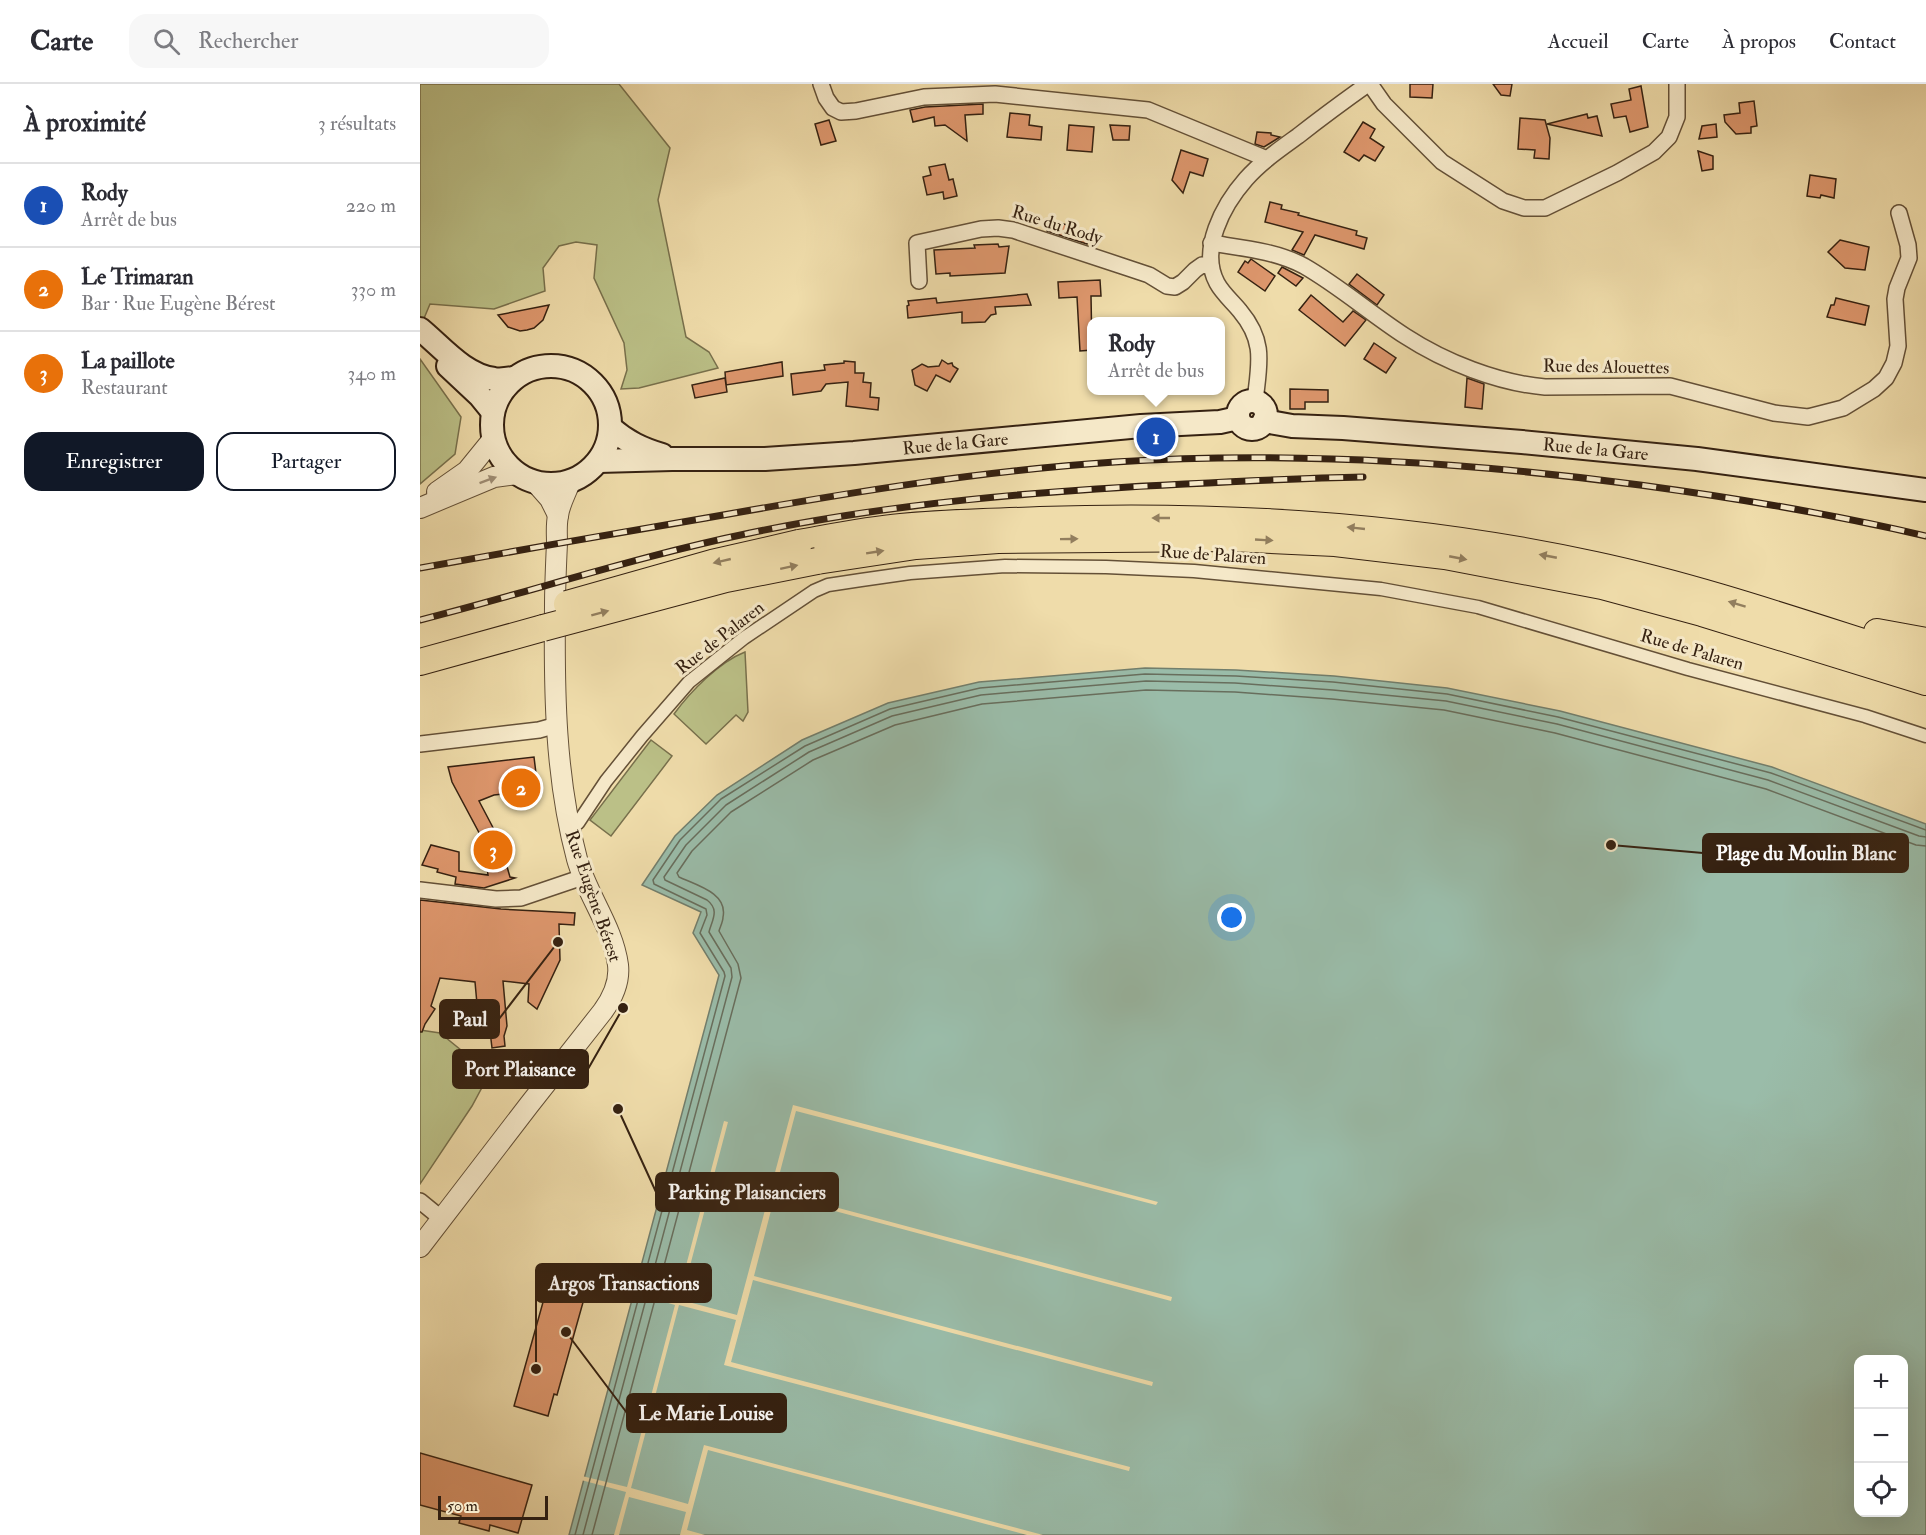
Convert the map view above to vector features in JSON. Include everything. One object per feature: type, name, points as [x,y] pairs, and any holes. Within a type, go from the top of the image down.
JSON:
[{"type":"highway","points":[[542,620],[712,563],[799,543],[900,527],[1111,518],[1203,518],[1314,524],[1422,534],[1596,565],[1696,591],[1926,662]]},
{"type":"highway","points":[[426,652],[542,620],[726,579],[817,561],[916,546],[998,540],[1230,538],[1335,543],[1444,556],[1602,586],[1926,682]]},
{"type":"highway","points":[[1793,621],[1873,631],[1926,641]]},
{"type":"highway","points":[[1811,647],[1926,697]]},
{"type":"main road","points":[[420,329],[458,362],[477,374],[494,379],[513,378]]},
{"type":"main road","points":[[420,335],[493,412]]},
{"type":"main road","points":[[566,367],[588,377],[601,392],[610,407],[611,428],[608,443],[599,462],[586,474],[570,482],[555,484],[527,478],[509,467],[496,448],[493,439],[493,412],[500,394],[513,378],[532,368],[566,367]]},
{"type":"main road","name":"Rue de la Gare","points":[[599,462],[765,459],[838,454],[1141,426],[1220,422],[1238,418],[1240,424],[1247,429],[1261,427],[1259,411]]},
{"type":"main road","name":"Rue de la Gare","points":[[1259,411],[1292,426],[1522,442],[1696,459],[1926,490]]},
{"type":"main road","name":"Rue de la Gare","points":[[611,428],[625,440],[642,449],[672,459]]},
{"type":"street","points":[[821,84],[833,108],[841,112],[924,97],[995,94],[1148,110],[1267,159]]},
{"type":"street","points":[[1050,84],[1050,100]]},
{"type":"street","points":[[1259,411],[1259,345],[1249,323],[1216,282],[1211,266],[1211,243],[1219,221],[1231,199],[1245,180],[1267,159],[1369,84],[1384,104],[1442,162],[1503,201],[1524,208],[1545,208],[1654,152],[1669,137],[1677,117],[1677,84]]},
{"type":"street","name":"Rue des Alouettes","points":[[1211,243],[1257,251],[1303,266],[1413,341],[1455,362],[1505,380],[1545,387],[1670,386],[1774,413],[1808,417],[1843,408],[1858,400],[1886,378],[1894,363],[1898,346],[1895,300],[1908,258],[1908,245],[1899,213]]},
{"type":"street","name":"Rue du Rody","points":[[918,281],[917,243],[981,229],[998,228],[1013,230],[1149,275],[1167,286],[1174,287],[1183,282],[1202,265],[1211,266]]},
{"type":"street","points":[[420,506],[467,471],[493,439]]},
{"type":"street","points":[[420,506],[494,477],[527,478],[550,499],[558,515]]},
{"type":"street","name":"Rue Eugène Bérest","points":[[420,1247],[613,998],[618,982],[618,965],[606,925],[583,877],[568,824],[554,697],[558,515],[570,482]]},
{"type":"street","name":"Rue de Palaren","points":[[578,823],[642,736],[689,682],[744,638],[814,591],[828,585],[910,573],[1005,566],[1194,571],[1341,584],[1392,591],[1478,608],[1688,669],[1865,716],[1926,736]]},
{"type":"street","points":[[420,744],[539,730],[557,725]]},
{"type":"street","points":[[420,890],[496,899],[521,897],[583,877]]},
{"type":"street","points":[[420,1201],[442,1219]]},
{"type":"green space","points":[[420,84],[619,84],[670,148],[658,200],[686,337],[709,352],[718,368],[639,388],[621,389],[627,370],[624,343],[594,278],[597,245],[576,242],[559,246],[543,268],[545,291],[494,309],[430,304],[420,328]]},
{"type":"green space","points":[[420,359],[461,417],[455,454],[420,484]]},
{"type":"green space","points":[[745,652],[748,712],[743,721],[736,715],[706,744],[674,714],[706,678],[725,663]]},
{"type":"green space","points":[[651,740],[672,756],[611,836],[590,820]]},
{"type":"green space","points":[[420,1030],[440,1033],[472,1059],[487,1078],[472,1106],[420,1184]]},
{"type":"water","points":[[1145,668],[1236,670],[1334,676],[1447,688],[1560,711],[1772,767],[1926,824],[1926,1535],[569,1535],[719,975],[693,933],[701,912],[642,885],[675,836],[717,795],[802,740],[888,703],[979,682]]},
{"type":"pier","points":[[793,1105],[1158,1202],[1156,1205],[796,1111],[775,1191],[1172,1297],[1171,1301],[775,1195],[754,1276],[1153,1382],[1152,1386],[753,1280],[731,1362],[1130,1467],[1129,1471],[724,1365],[736,1320],[679,1305],[631,1488],[688,1504],[704,1445],[1043,1535],[1027,1535],[708,1450],[687,1530],[705,1535],[680,1535],[686,1512],[629,1497],[619,1535],[614,1535],[626,1492],[581,1480],[582,1476],[627,1487],[675,1305],[631,1292],[632,1288],[677,1300],[724,1121],[728,1122],[681,1300],[737,1315]]},
{"type":"building","points":[[1410,84],[1433,84],[1432,98],[1410,97]]},
{"type":"building","points":[[1493,84],[1512,84],[1510,96],[1501,95]]},
{"type":"building","points":[[1641,86],[1648,127],[1630,132],[1626,116],[1614,118],[1611,104],[1631,100],[1629,89]]},
{"type":"building","points":[[1754,101],[1757,126],[1751,127],[1751,133],[1736,134],[1725,122],[1724,115],[1740,113],[1739,103]]},
{"type":"building","points":[[983,104],[983,114],[965,115],[967,141],[945,125],[935,126],[934,117],[913,122],[910,110],[925,107]]},
{"type":"building","points":[[1010,113],[1030,115],[1029,125],[1042,127],[1041,140],[1007,137]]},
{"type":"building","points":[[1587,114],[1588,118],[1597,116],[1602,136],[1547,124]]},
{"type":"building","points":[[1520,118],[1545,120],[1550,138],[1549,159],[1534,158],[1535,150],[1518,149]]},
{"type":"building","points":[[829,120],[836,141],[821,145],[815,124]]},
{"type":"building","points":[[1363,122],[1375,129],[1370,138],[1384,147],[1375,161],[1364,155],[1359,161],[1344,152]]},
{"type":"building","points":[[1716,124],[1717,137],[1699,139],[1702,126]]},
{"type":"building","points":[[1069,125],[1094,127],[1092,152],[1067,150]]},
{"type":"building","points":[[1110,125],[1130,126],[1129,140],[1113,140]]},
{"type":"building","points":[[1257,132],[1271,133],[1271,135],[1280,137],[1264,147],[1255,144]]},
{"type":"building","points":[[1181,150],[1208,159],[1203,176],[1190,172],[1183,193],[1172,180]]},
{"type":"building","points":[[1698,151],[1713,156],[1713,169],[1702,171]]},
{"type":"building","points":[[945,164],[949,180],[953,179],[957,196],[944,199],[943,192],[927,195],[923,177],[931,175],[929,167]]},
{"type":"building","points":[[1810,175],[1836,179],[1834,198],[1821,195],[1820,198],[1807,196]]},
{"type":"building","points":[[1270,202],[1282,205],[1281,209],[1299,213],[1298,215],[1357,231],[1356,235],[1367,238],[1364,249],[1315,235],[1304,255],[1292,250],[1303,232],[1265,222]]},
{"type":"building","points":[[1050,220],[1091,232],[1087,244],[1047,231]]},
{"type":"building","points":[[1840,240],[1869,247],[1865,270],[1845,268],[1828,252]]},
{"type":"building","points":[[998,244],[999,247],[1009,246],[1005,273],[950,276],[950,273],[936,274],[934,250],[975,248],[974,245]]},
{"type":"building","points":[[1251,259],[1275,276],[1265,291],[1238,272],[1245,261],[1248,263]]},
{"type":"building","points":[[1282,267],[1303,278],[1296,286],[1278,273]]},
{"type":"building","points":[[1357,274],[1384,295],[1377,305],[1349,284]]},
{"type":"building","points":[[1100,280],[1101,296],[1091,296],[1091,317],[1087,317],[1087,350],[1080,351],[1077,297],[1059,298],[1058,282]]},
{"type":"building","points":[[1027,294],[1031,305],[995,307],[996,314],[991,315],[985,322],[962,323],[962,312],[908,318],[908,301],[936,298],[937,303]]},
{"type":"building","points":[[1311,295],[1343,322],[1353,311],[1366,320],[1345,346],[1299,310]]},
{"type":"building","points":[[1836,298],[1869,306],[1865,325],[1827,317]]},
{"type":"building","points":[[549,305],[543,320],[534,328],[527,330],[520,331],[508,327],[498,315]]},
{"type":"building","points":[[1374,343],[1396,358],[1386,373],[1364,359]]},
{"type":"building","points":[[942,360],[948,364],[952,363],[958,369],[950,382],[936,375],[927,391],[915,385],[912,370],[922,364],[928,367],[939,366]]},
{"type":"building","points":[[844,361],[855,362],[855,373],[864,373],[863,382],[871,383],[870,397],[879,398],[878,410],[846,406],[848,382],[826,384],[821,391],[793,395],[791,374],[825,370],[824,365],[844,363]]},
{"type":"building","points":[[782,362],[783,376],[726,385],[725,372]]},
{"type":"building","points":[[725,378],[727,392],[695,398],[692,385]]},
{"type":"building","points":[[1467,378],[1484,384],[1482,409],[1465,407]]},
{"type":"building","points":[[1290,389],[1328,390],[1328,402],[1305,402],[1305,409],[1290,409]]},
{"type":"building","points":[[534,757],[538,790],[494,795],[479,801],[499,839],[510,877],[515,878],[484,888],[455,884],[456,877],[422,865],[431,845],[459,852],[459,871],[488,875],[484,842],[452,782],[448,767]]},
{"type":"building","points":[[420,900],[501,909],[575,913],[574,925],[559,924],[560,960],[537,1009],[528,1002],[529,984],[503,981],[507,1026],[504,1036],[505,1046],[492,1048],[488,1014],[478,1015],[475,982],[440,978],[431,1006],[435,1009],[420,1032]]},
{"type":"building","points":[[552,1270],[589,1281],[557,1395],[554,1394],[548,1416],[514,1406]]},
{"type":"building","points":[[420,1453],[532,1485],[518,1533],[490,1525],[489,1531],[459,1523],[461,1516],[420,1505]]},
{"type":"railway","points":[[420,568],[909,484],[1063,466],[1181,459],[1312,458],[1509,470],[1712,495],[1926,536]]},
{"type":"railway","points":[[420,620],[708,542],[858,514],[966,500],[1076,490],[1363,477]]},
{"type":"place","name":"Rody","points":[[1156,437]]},
{"type":"place","name":"Le Trimaran","points":[[521,788]]},
{"type":"place","name":"Plage du Moulin Blanc","points":[[1611,845]]},
{"type":"place","name":"La paillote","points":[[493,850]]},
{"type":"place","name":"Paul","points":[[558,942]]},
{"type":"place","name":"Port Plaisance","points":[[623,1008]]},
{"type":"place","name":"Parking Plaisanciers","points":[[618,1109]]},
{"type":"place","name":"Le Marie Louise","points":[[566,1332]]},
{"type":"place","name":"Argos Transactions","points":[[536,1369]]}]
